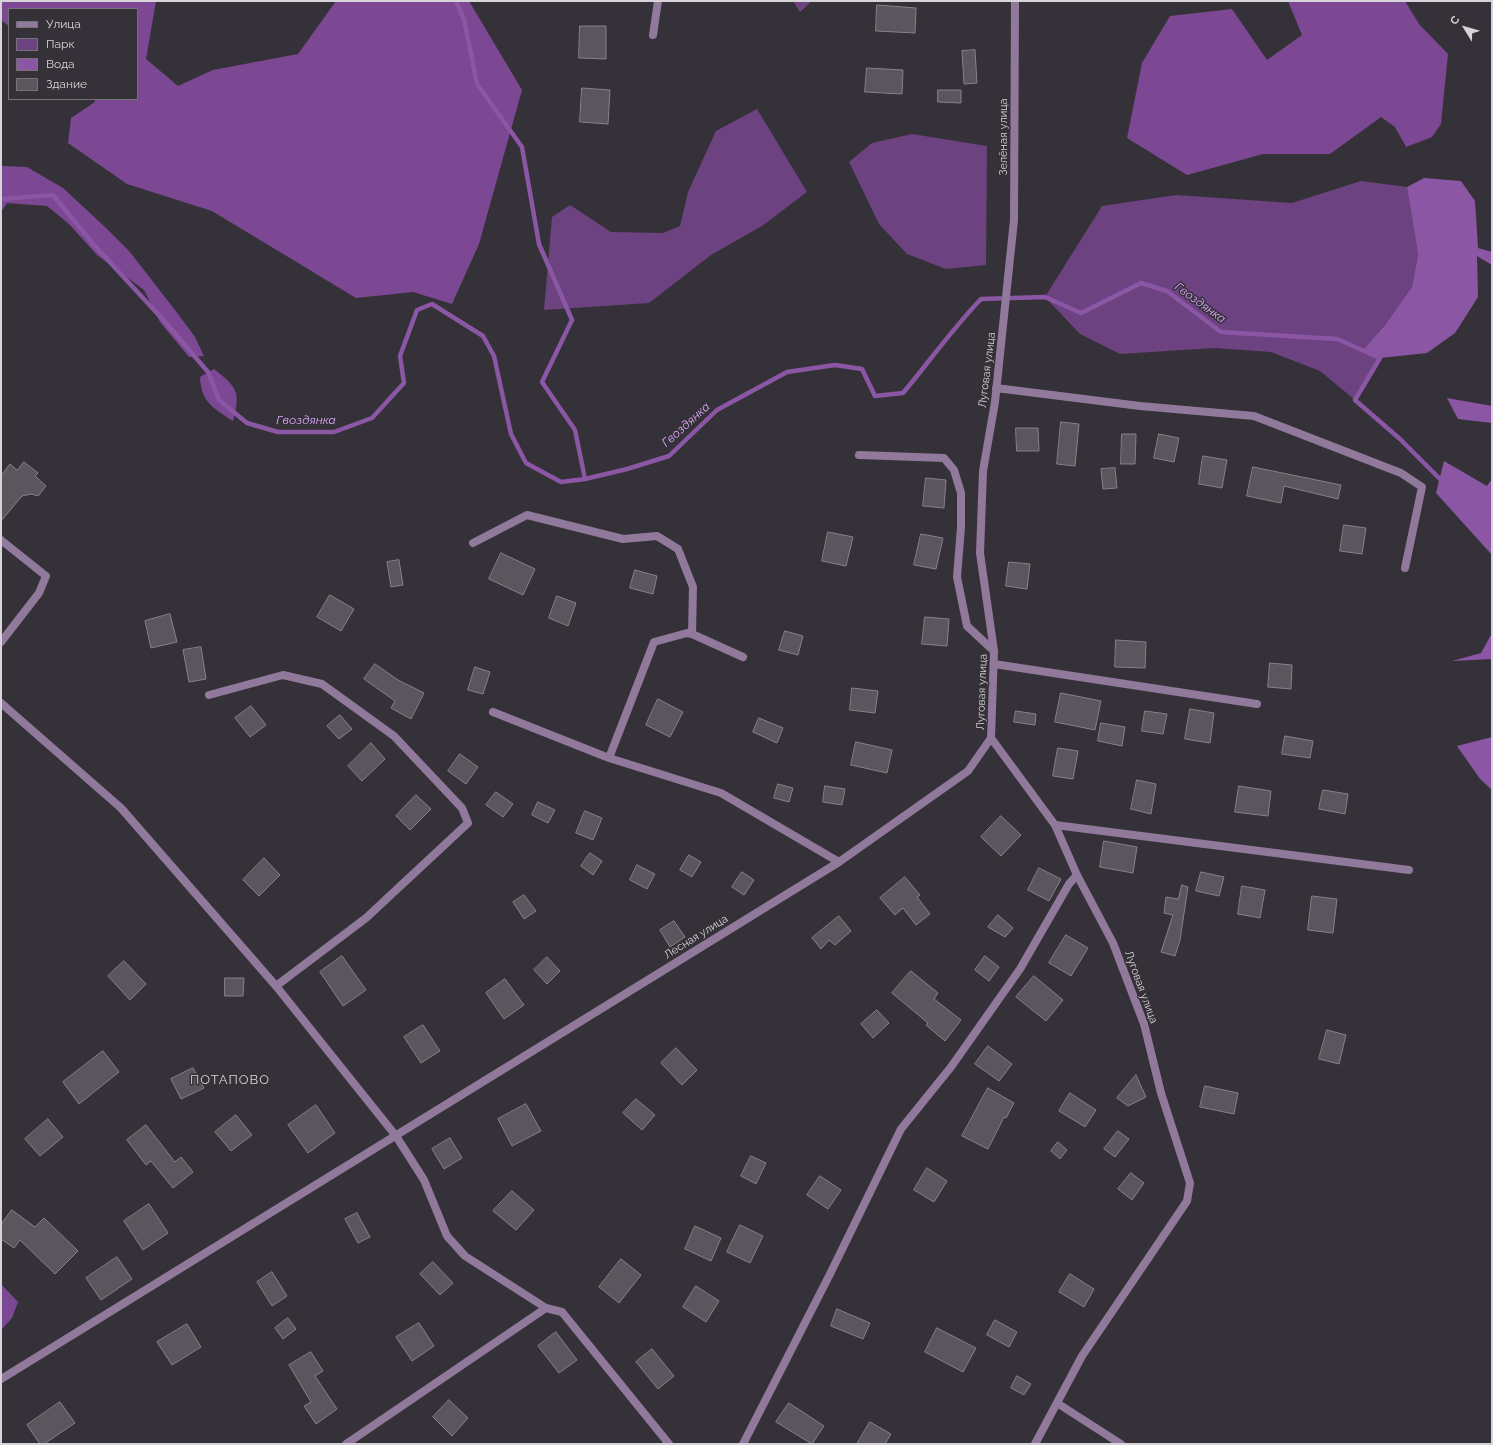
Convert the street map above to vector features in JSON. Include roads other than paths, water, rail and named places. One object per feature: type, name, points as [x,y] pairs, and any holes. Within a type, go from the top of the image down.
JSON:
[{"type":"street","points":[[653,35],[658,1]]},
{"type":"street","name":"Зелёная улица","points":[[1004,324],[1014,220],[1015,1]]},
{"type":"street","name":"Луговая улица","points":[[1004,324],[983,472],[980,553],[994,651],[991,738],[1055,825],[1077,875],[1114,943],[1144,1024],[1161,1093],[1190,1183],[1187,1201],[1082,1356],[1035,1444]]},
{"type":"street","points":[[996,388],[1140,406],[1254,416],[1401,473],[1422,487],[1405,568]]},
{"type":"street","points":[[859,455],[944,458],[954,470],[961,493],[961,527],[957,577],[967,626],[994,651]]},
{"type":"street","points":[[473,543],[527,515],[623,539],[657,536],[678,549],[693,586],[692,634]]},
{"type":"street","points":[[1,540],[46,576],[39,593],[1,642]]},
{"type":"street","points":[[609,758],[654,642],[686,633],[692,634],[743,657]]},
{"type":"street","points":[[994,664],[1257,704]]},
{"type":"street","points":[[209,695],[283,675],[322,684],[394,736],[462,808],[468,823],[366,918],[276,986]]},
{"type":"street","points":[[1,703],[121,808],[276,986],[396,1136],[424,1180],[447,1236],[465,1256],[546,1308],[562,1312],[669,1444]]},
{"type":"street","points":[[492,712],[609,758],[721,793],[839,862]]},
{"type":"street","name":"Лесная улица","points":[[1,1379],[839,862],[968,771],[991,738]]},
{"type":"street","points":[[1055,825],[1409,870]]},
{"type":"street","points":[[743,1444],[830,1274],[901,1129],[951,1067],[1020,969],[1069,884],[1077,875]]},
{"type":"street","points":[[346,1444],[546,1308]]},
{"type":"street","points":[[1057,1403],[1121,1444]]},
{"type":"water","points":[[1424,178],[1461,181],[1475,201],[1478,248],[1492,252],[1492,265],[1477,256],[1478,297],[1455,333],[1427,353],[1380,358],[1363,350],[1385,325],[1412,287],[1418,255],[1407,187]]},
{"type":"water","points":[[1447,398],[1492,406],[1492,423],[1458,419]]},
{"type":"water","points":[[1444,461],[1487,486],[1492,479],[1492,555],[1436,493]]},
{"type":"water","points":[[1492,633],[1492,659],[1452,661],[1481,653]]},
{"type":"water","points":[[1492,737],[1492,790],[1480,779],[1457,746]]},
{"type":"waterway","points":[[456,1],[464,19],[477,84],[522,147],[539,244],[572,320],[542,382],[575,430],[585,479]]},
{"type":"waterway","name":"Гвоздянка","points":[[1,199],[53,195],[94,245],[167,324],[208,372],[219,400],[247,423],[278,432],[334,432],[372,418],[404,383],[400,356],[417,310],[432,304],[483,336],[494,356],[511,434],[526,463],[561,482],[585,479],[627,469],[669,456],[717,410],[787,372],[835,365],[862,369],[875,396],[903,393],[951,333],[981,299],[1045,297],[1081,313],[1141,283],[1167,291],[1221,332],[1337,339],[1380,358],[1355,400],[1400,439],[1443,482]]},
{"type":"district","name":"ПОТАПОВО","points":[[230,1080]]}]
